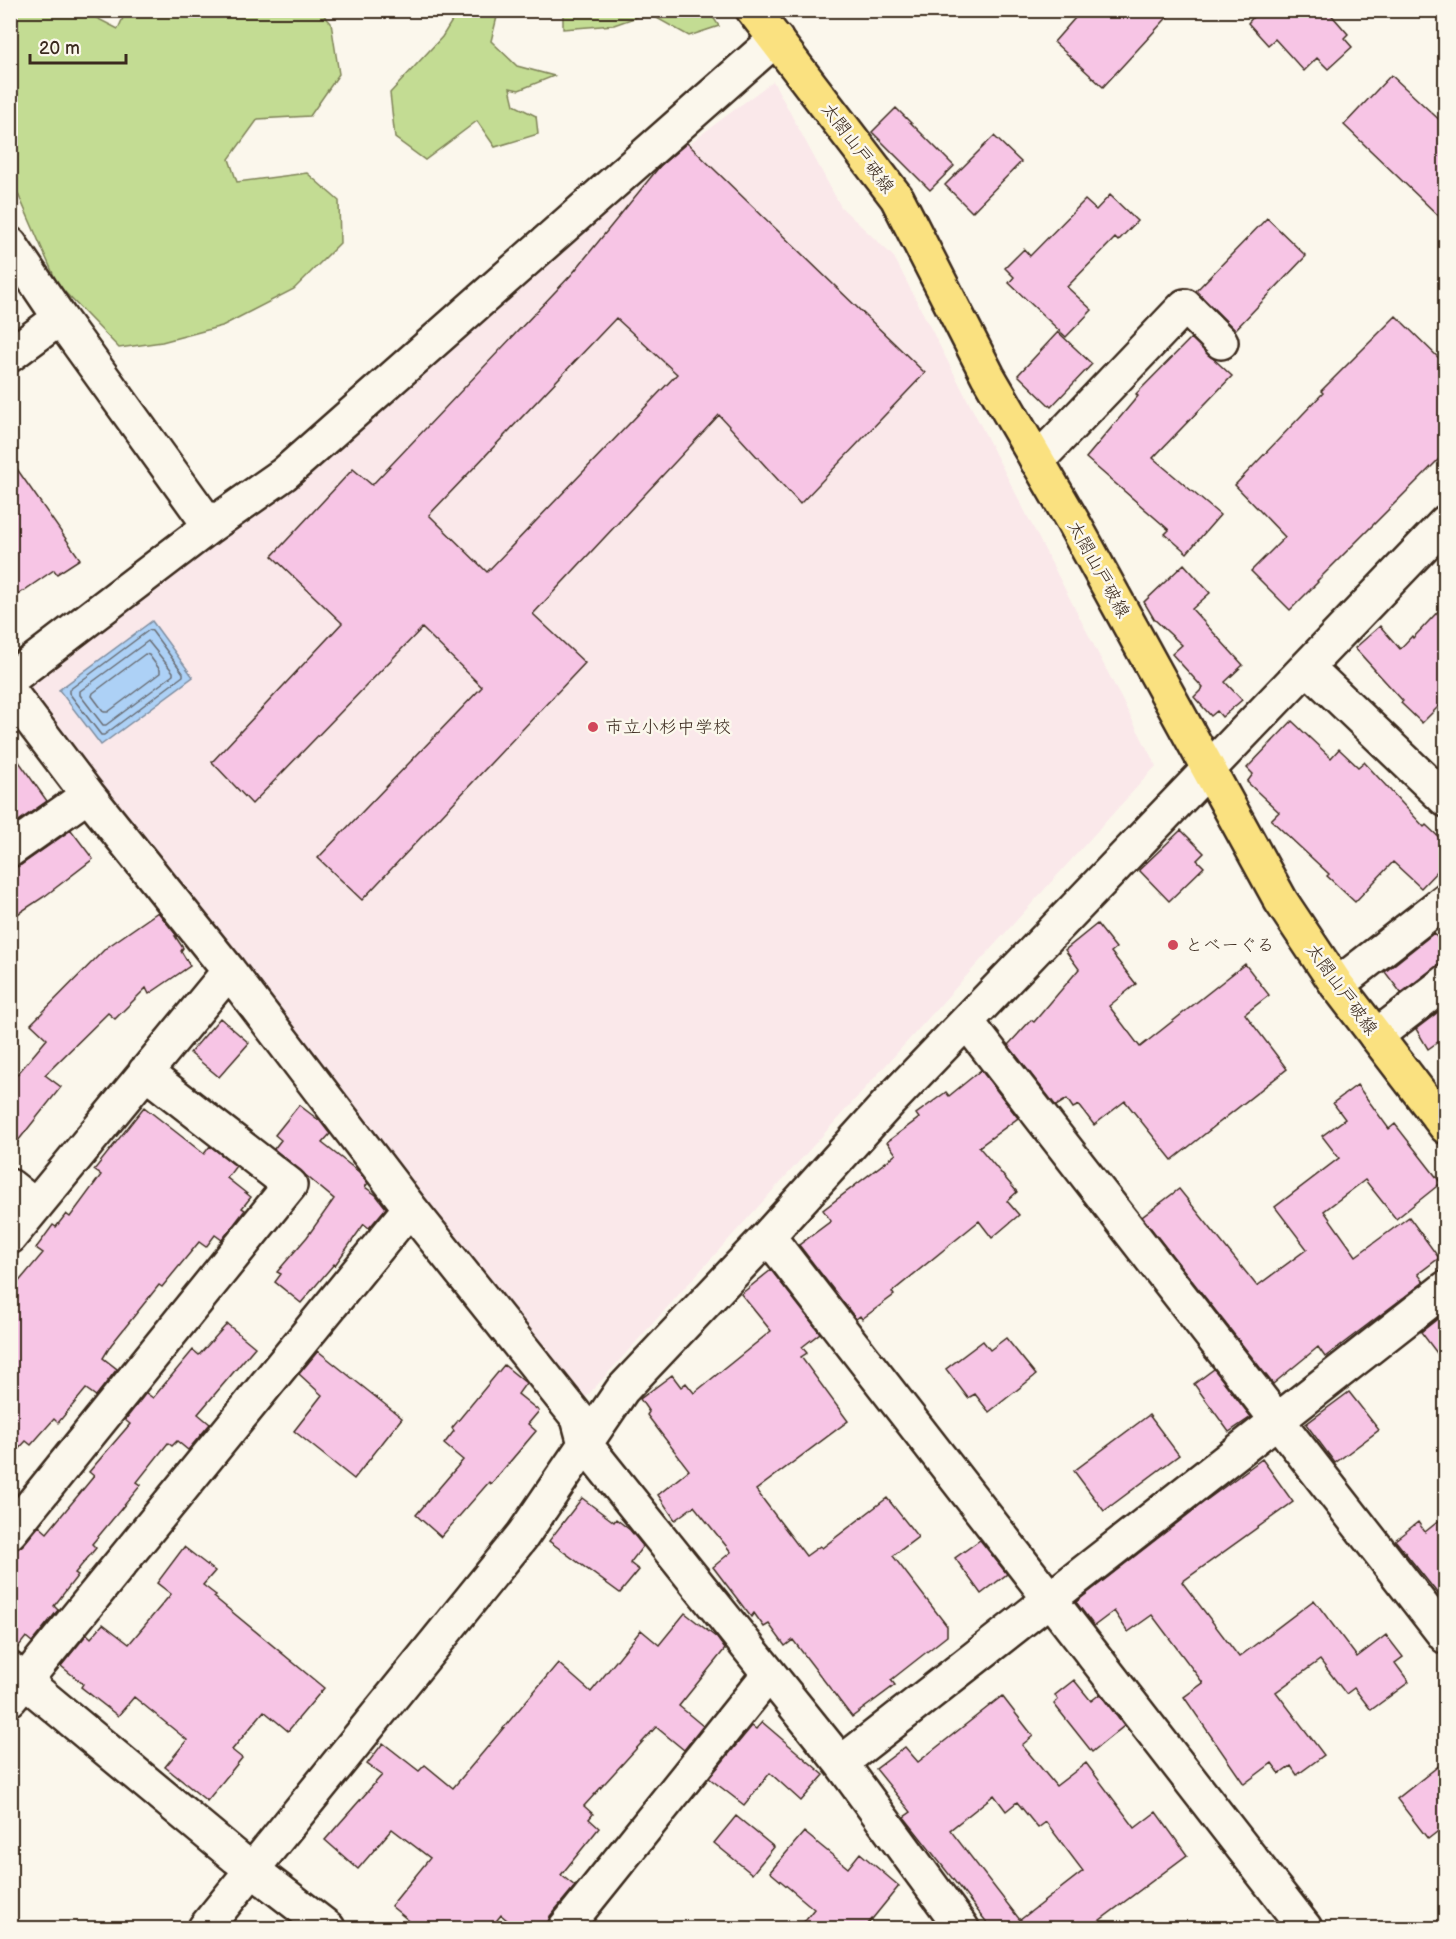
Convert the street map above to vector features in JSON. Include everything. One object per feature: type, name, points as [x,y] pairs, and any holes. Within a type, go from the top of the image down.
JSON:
[{"type":"main road","name":"太閤山戸破線","points":[[753,10],[897,198],[988,376],[1281,901],[1337,985],[1443,1120]]},
{"type":"street","points":[[10,679],[210,526],[284,474],[776,39]]},
{"type":"street","points":[[10,244],[60,318],[210,526]]},
{"type":"street","points":[[1037,461],[1185,306],[1221,342]]},
{"type":"street","points":[[10,355],[60,318]]},
{"type":"street","points":[[205,1929],[523,1535],[622,1390],[768,1236],[891,1101],[1446,522]]},
{"type":"street","points":[[1307,667],[1446,800]]},
{"type":"street","points":[[10,692],[88,795],[229,971],[410,1208],[578,1418],[585,1444],[841,1763],[953,1925]]},
{"type":"street","points":[[10,850],[88,795]]},
{"type":"street","points":[[1337,985],[1446,900]]},
{"type":"street","points":[[10,1237],[23,1196],[145,1072],[229,971]]},
{"type":"street","points":[[1376,1036],[1446,982]]},
{"type":"street","points":[[967,1022],[1446,1637]]},
{"type":"street","points":[[10,1532],[290,1185],[145,1072]]},
{"type":"street","points":[[328,1929],[15,1683],[410,1208]]},
{"type":"street","points":[[768,1236],[1305,1929]]},
{"type":"street","points":[[841,1763],[1446,1288]]},
{"type":"street","points":[[566,1929],[769,1674]]},
{"type":"shaded area","name":"市立小杉中学校","points":[[773,81],[841,207],[894,257],[1156,766],[580,1404],[21,688],[532,276],[698,137]]},
{"type":"green space","points":[[10,11],[83,11],[118,29],[126,11],[320,11],[331,23],[339,74],[310,116],[258,119],[229,159],[237,182],[307,173],[339,201],[340,243],[294,289],[222,326],[162,342],[119,348],[58,285],[11,178]]},
{"type":"green space","points":[[458,11],[495,11],[497,17],[491,41],[517,66],[554,76],[519,90],[510,88],[514,105],[536,116],[538,134],[495,147],[477,121],[425,160],[395,138],[390,93],[442,37]]},
{"type":"green space","points":[[563,11],[709,11],[719,26],[689,36],[648,13],[614,25],[563,29]]},
{"type":"water","points":[[152,621],[193,677],[101,745],[59,690]]},
{"type":"building","points":[[1082,10],[1174,10],[1103,87],[1054,42]]},
{"type":"building","points":[[1249,10],[1327,10],[1348,34],[1344,38],[1352,47],[1328,69],[1317,58],[1304,71],[1275,39],[1268,45],[1248,23],[1254,16]]},
{"type":"building","points":[[1391,75],[1446,126],[1446,223],[1344,125]]},
{"type":"building","points":[[896,108],[954,166],[930,190],[872,132]]},
{"type":"building","points":[[994,136],[1021,162],[972,212],[945,185]]},
{"type":"building","points":[[687,143],[925,373],[800,504],[719,415],[533,614],[585,663],[362,900],[318,858],[482,687],[422,628],[252,804],[212,762],[342,623],[272,556],[353,469],[372,485],[572,274],[660,166]],"holes":[[[616,318],[677,374],[487,572],[429,515]]]},
{"type":"building","points":[[1110,195],[1137,221],[1118,241],[1115,238],[1067,287],[1092,310],[1066,337],[1009,283],[1014,277],[1005,268],[1024,249],[1030,256],[1085,200],[1096,210]]},
{"type":"building","points":[[1267,218],[1306,256],[1235,330],[1196,291]]},
{"type":"building","points":[[1396,316],[1446,365],[1446,452],[1290,610],[1251,571],[1285,537],[1235,485],[1323,393],[1321,391]]},
{"type":"building","points":[[1058,332],[1092,364],[1051,407],[1018,375]]},
{"type":"building","points":[[1191,338],[1232,376],[1153,458],[1220,515],[1187,553],[1165,534],[1169,530],[1086,458],[1138,396],[1136,394]]},
{"type":"building","points":[[10,459],[80,559],[57,574],[54,570],[10,600]]},
{"type":"building","points":[[1184,564],[1210,593],[1192,609],[1243,665],[1225,682],[1242,700],[1222,717],[1217,711],[1211,716],[1194,697],[1203,688],[1172,654],[1182,645],[1154,619],[1144,602]]},
{"type":"building","points":[[1446,603],[1446,699],[1422,723],[1401,703],[1403,701],[1355,648],[1380,626],[1400,649]]},
{"type":"building","points":[[1292,721],[1331,758],[1339,749],[1358,767],[1364,762],[1424,827],[1426,825],[1446,844],[1446,862],[1421,888],[1393,862],[1355,902],[1327,876],[1329,874],[1271,820],[1279,812],[1247,782],[1253,774],[1247,768]]},
{"type":"building","points":[[10,749],[47,801],[10,827]]},
{"type":"building","points":[[71,830],[93,859],[45,896],[10,919],[10,869],[21,865]]},
{"type":"building","points":[[1181,830],[1204,853],[1197,860],[1204,867],[1169,901],[1139,870]]},
{"type":"building","points":[[158,912],[177,936],[175,936],[183,948],[181,951],[190,966],[149,994],[146,988],[115,1019],[108,1013],[45,1075],[61,1087],[10,1151],[10,1083],[47,1039],[31,1024],[106,948]]},
{"type":"building","points":[[1097,924],[1116,948],[1111,952],[1136,984],[1109,1006],[1140,1047],[1245,964],[1269,995],[1245,1014],[1287,1069],[1172,1160],[1125,1101],[1094,1125],[1079,1105],[1073,1108],[1067,1099],[1056,1106],[1008,1045],[1031,1020],[1034,1022],[1079,969],[1065,950]]},
{"type":"building","points":[[1434,933],[1446,950],[1446,964],[1435,967],[1401,993],[1385,972]]},
{"type":"building","points":[[1446,1006],[1446,1053],[1438,1042],[1428,1049],[1416,1029]]},
{"type":"building","points":[[220,1018],[249,1043],[219,1077],[190,1053]]},
{"type":"building","points":[[981,1070],[1018,1118],[979,1147],[1017,1192],[1007,1201],[1019,1215],[992,1238],[979,1221],[892,1292],[894,1295],[862,1319],[860,1316],[856,1319],[799,1245],[831,1221],[823,1210],[896,1154],[887,1142],[919,1118],[916,1114],[946,1092],[949,1096]]},
{"type":"building","points":[[1357,1085],[1389,1129],[1395,1124],[1441,1183],[1396,1219],[1365,1180],[1324,1211],[1356,1256],[1409,1217],[1439,1258],[1418,1274],[1424,1282],[1325,1357],[1318,1347],[1273,1384],[1142,1217],[1179,1189],[1257,1286],[1307,1249],[1275,1207],[1339,1158],[1322,1136],[1345,1119],[1333,1103]]},
{"type":"building","points":[[299,1105],[320,1121],[330,1134],[322,1143],[359,1172],[368,1183],[365,1187],[376,1195],[386,1208],[369,1228],[364,1224],[335,1265],[301,1303],[275,1282],[281,1274],[277,1272],[307,1237],[334,1199],[274,1149],[281,1140],[275,1135]]},
{"type":"building","points":[[144,1107],[204,1154],[210,1146],[236,1166],[227,1178],[251,1197],[242,1208],[245,1210],[222,1240],[215,1235],[206,1247],[199,1242],[162,1287],[159,1285],[111,1345],[103,1358],[117,1369],[96,1396],[86,1389],[58,1423],[54,1419],[31,1445],[26,1441],[10,1458],[10,1292],[43,1253],[36,1248],[53,1225],[56,1227],[66,1214],[70,1217],[101,1175],[94,1170]]},
{"type":"building","points":[[771,1270],[820,1333],[802,1347],[807,1353],[801,1357],[848,1421],[756,1490],[806,1556],[820,1546],[822,1548],[887,1498],[918,1537],[893,1556],[947,1626],[947,1636],[891,1680],[895,1685],[852,1717],[793,1640],[785,1646],[769,1624],[764,1627],[754,1613],[751,1617],[713,1567],[731,1552],[694,1506],[675,1520],[658,1495],[689,1470],[647,1415],[649,1412],[640,1399],[672,1375],[681,1387],[686,1383],[694,1393],[771,1331],[741,1294]]},
{"type":"building","points":[[1446,1313],[1446,1365],[1421,1332]]},
{"type":"building","points":[[227,1324],[255,1347],[198,1414],[210,1424],[188,1450],[177,1441],[172,1446],[168,1443],[137,1482],[141,1485],[92,1544],[96,1548],[75,1573],[78,1575],[54,1606],[58,1610],[32,1642],[26,1637],[15,1651],[10,1651],[10,1550],[17,1549],[24,1544],[39,1526],[47,1533],[94,1476],[89,1472],[130,1424],[125,1420],[146,1393],[153,1398],[193,1350],[199,1355]]},
{"type":"building","points":[[1006,1338],[1036,1375],[989,1412],[975,1394],[968,1398],[946,1369],[983,1341],[990,1350]]},
{"type":"building","points":[[318,1351],[402,1418],[354,1479],[294,1431],[322,1395],[299,1374]]},
{"type":"building","points":[[504,1365],[526,1383],[518,1394],[539,1411],[528,1424],[536,1431],[491,1484],[489,1482],[441,1537],[416,1515],[463,1460],[444,1444],[454,1431],[452,1428]]},
{"type":"building","points":[[1214,1369],[1251,1417],[1229,1432],[1194,1384]]},
{"type":"building","points":[[1349,1392],[1379,1430],[1335,1463],[1306,1424]]},
{"type":"building","points":[[1149,1415],[1179,1455],[1104,1511],[1074,1471]]},
{"type":"building","points":[[1262,1459],[1293,1502],[1182,1582],[1239,1657],[1314,1600],[1357,1657],[1386,1635],[1403,1657],[1395,1663],[1409,1682],[1371,1710],[1354,1688],[1346,1694],[1320,1660],[1276,1692],[1324,1755],[1297,1775],[1291,1766],[1280,1774],[1272,1763],[1244,1784],[1184,1697],[1203,1683],[1152,1615],[1128,1632],[1114,1611],[1094,1626],[1076,1602]]},
{"type":"building","points":[[582,1498],[614,1522],[616,1519],[630,1530],[643,1546],[630,1563],[639,1570],[620,1593],[549,1541]]},
{"type":"building","points":[[1446,1515],[1446,1604],[1395,1540],[1418,1522],[1425,1532]]},
{"type":"building","points":[[980,1540],[1007,1574],[981,1594],[955,1558]]},
{"type":"building","points":[[184,1547],[215,1571],[203,1585],[216,1595],[214,1597],[324,1688],[288,1731],[264,1711],[232,1750],[242,1758],[207,1801],[165,1767],[187,1740],[134,1697],[118,1716],[81,1687],[83,1684],[61,1666],[87,1634],[91,1638],[103,1624],[129,1644],[171,1594],[157,1583]]},
{"type":"building","points":[[685,1613],[717,1638],[725,1649],[679,1706],[703,1726],[684,1750],[656,1727],[584,1806],[593,1814],[589,1819],[599,1828],[561,1875],[575,1886],[550,1916],[547,1929],[518,1929],[501,1915],[490,1929],[419,1929],[391,1906],[430,1858],[392,1829],[358,1869],[325,1840],[382,1775],[367,1764],[383,1743],[419,1771],[425,1765],[453,1788],[558,1663],[591,1692],[641,1630],[659,1645]]},
{"type":"building","points":[[1074,1680],[1091,1701],[1100,1694],[1124,1726],[1092,1752],[1054,1704],[1058,1700],[1055,1695]]},
{"type":"building","points":[[1002,1696],[1033,1736],[1022,1745],[1056,1786],[1086,1763],[1135,1828],[1156,1812],[1187,1855],[1088,1929],[992,1929],[904,1817],[911,1812],[876,1769],[905,1747],[918,1762]],"holes":[[[994,1795],[1006,1811],[1017,1802],[1038,1828],[1046,1822],[1083,1871],[1020,1920],[950,1830]]]},
{"type":"building","points":[[762,1722],[824,1775],[801,1801],[770,1773],[744,1805],[709,1778],[752,1726],[756,1729]]},
{"type":"building","points":[[1446,1760],[1446,1825],[1428,1839],[1397,1799]]},
{"type":"building","points":[[736,1816],[774,1847],[752,1874],[714,1843]]},
{"type":"building","points":[[804,1832],[848,1868],[860,1853],[899,1886],[864,1929],[798,1929],[814,1909],[770,1872]]},
{"type":"place","name":"市立小杉中学校","points":[[593,727]]},
{"type":"place","name":"とべーぐる","points":[[1173,945]]}]
